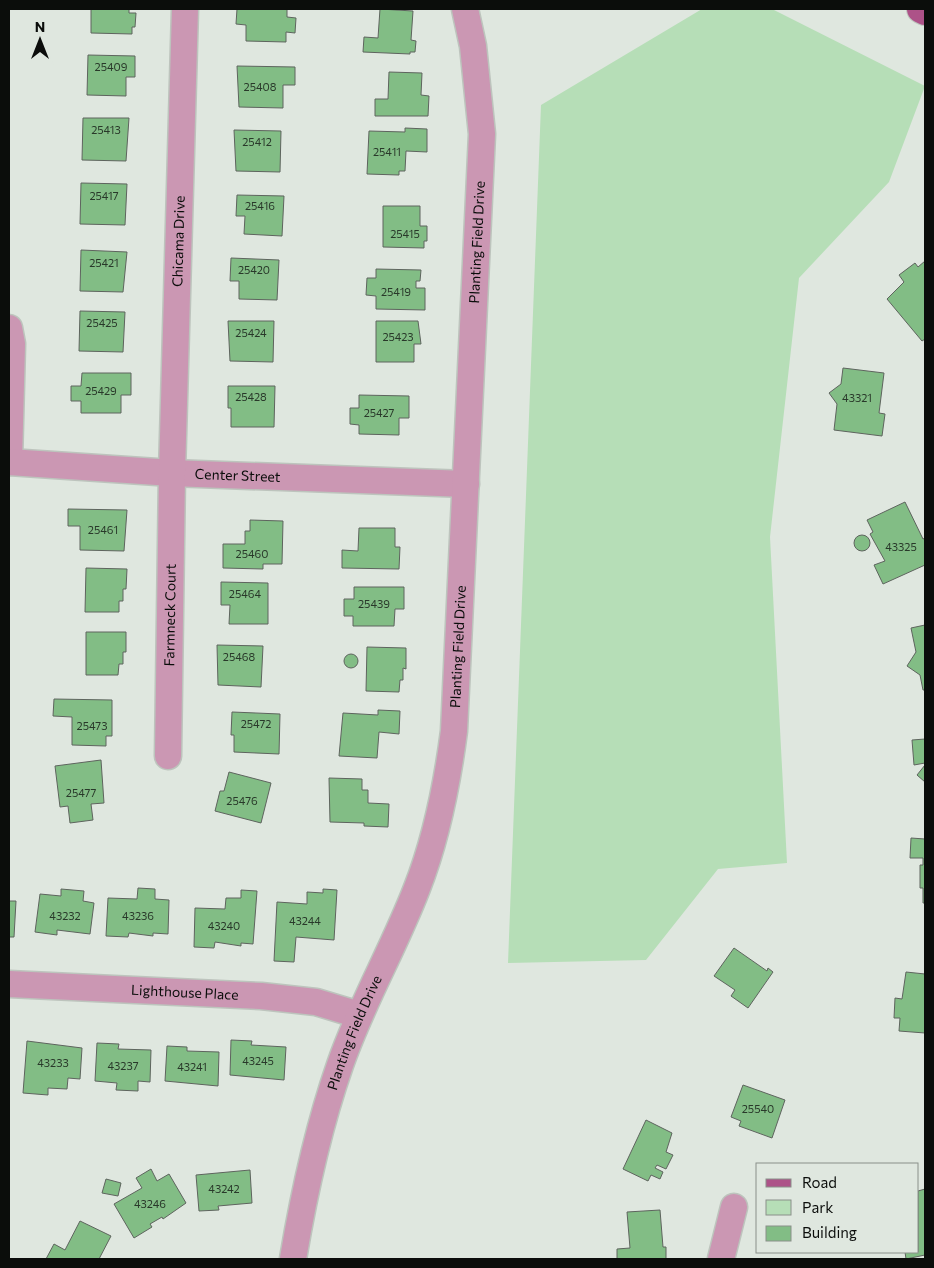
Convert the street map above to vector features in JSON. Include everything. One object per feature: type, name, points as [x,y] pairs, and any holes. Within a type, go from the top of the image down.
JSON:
[{"type":"main road","points":[[921,9],[925,11]]},
{"type":"street","name":"Chicama Drive","points":[[172,473],[185,9]]},
{"type":"street","name":"Planting Field Drive","points":[[293,1259],[302,1201],[319,1132],[340,1065],[359,1015],[417,888],[436,832],[446,789],[454,731],[482,134],[473,46],[464,9]]},
{"type":"street","points":[[9,328],[12,344],[9,462]]},
{"type":"street","name":"Center Street","points":[[9,462],[172,473],[466,484]]},
{"type":"street","name":"Farmneck Court","points":[[168,756],[172,473]]},
{"type":"street","name":"Lighthouse Place","points":[[9,984],[260,996],[316,1002],[359,1015]]},
{"type":"street","points":[[721,1259],[734,1207]]},
{"type":"green space","points":[[702,9],[772,9],[925,86],[889,182],[799,278],[770,537],[787,863],[718,869],[646,960],[508,963],[541,105]]},
{"type":"building","points":[[91,9],[129,9],[129,13],[136,13],[135,27],[132,27],[132,34],[91,33]]},
{"type":"building","points":[[237,9],[287,9],[287,17],[296,18],[295,33],[286,32],[286,42],[246,41],[246,25],[236,24]]},
{"type":"building","points":[[380,9],[413,11],[411,40],[416,41],[415,52],[410,52],[410,54],[363,52],[364,37],[378,38]]},
{"type":"building","points":[[88,55],[135,56],[135,77],[126,77],[126,96],[87,95]]},
{"type":"building","points":[[237,66],[295,67],[295,85],[283,85],[283,108],[239,107]]},
{"type":"building","points":[[389,72],[422,73],[421,95],[429,96],[428,116],[375,116],[375,99],[388,99]]},
{"type":"building","points":[[83,118],[129,118],[126,161],[82,160]]},
{"type":"building","points":[[405,128],[427,129],[427,152],[406,151],[405,171],[399,171],[399,175],[367,174],[369,131],[405,132]]},
{"type":"building","points":[[234,130],[281,131],[280,172],[236,171]]},
{"type":"building","points":[[81,183],[127,184],[125,225],[80,224]]},
{"type":"building","points":[[237,195],[284,196],[282,236],[244,234],[245,216],[236,216]]},
{"type":"building","points":[[383,206],[420,206],[420,226],[427,226],[427,241],[424,241],[424,248],[383,247]]},
{"type":"building","points":[[81,250],[127,252],[123,292],[80,291]]},
{"type":"building","points":[[231,258],[279,260],[277,300],[239,299],[239,281],[230,281]]},
{"type":"building","points":[[925,261],[925,339],[922,341],[887,299],[904,282],[899,275],[915,263],[918,267]]},
{"type":"building","points":[[376,269],[421,270],[420,281],[416,281],[416,288],[425,288],[425,310],[376,309],[376,296],[366,295],[367,278],[376,278]]},
{"type":"building","points":[[80,311],[125,312],[123,352],[79,351]]},
{"type":"building","points":[[228,321],[274,321],[273,362],[230,361]]},
{"type":"building","points":[[376,321],[418,321],[421,344],[414,344],[414,362],[376,362]]},
{"type":"building","points":[[843,368],[884,373],[879,413],[885,414],[882,436],[834,430],[837,404],[829,393],[841,384]]},
{"type":"building","points":[[82,373],[131,373],[131,395],[121,395],[121,413],[81,413],[81,401],[71,401],[71,386],[81,386]]},
{"type":"building","points":[[228,386],[275,386],[274,427],[231,427],[231,408],[228,408]]},
{"type":"building","points":[[359,395],[409,396],[409,418],[399,418],[399,435],[359,434],[359,425],[350,424],[350,408],[359,408]]},
{"type":"building","points":[[905,502],[923,539],[925,538],[925,565],[883,584],[874,565],[885,561],[870,534],[873,532],[867,520]]},
{"type":"building","points":[[68,509],[127,510],[124,551],[80,550],[80,526],[68,526]]},
{"type":"building","points":[[250,520],[283,521],[282,564],[263,564],[263,569],[223,568],[223,544],[245,544],[245,531],[250,531]]},
{"type":"building","points":[[359,528],[395,528],[395,547],[400,547],[399,569],[342,568],[342,550],[358,551]]},
{"type":"building","points":[[862,535],[868,537],[870,543],[868,549],[862,551],[856,549],[854,543],[856,537]]},
{"type":"building","points":[[86,568],[127,569],[126,589],[123,589],[123,601],[119,601],[119,612],[85,612]]},
{"type":"building","points":[[221,582],[268,583],[268,624],[229,624],[230,605],[221,605]]},
{"type":"building","points":[[354,587],[404,587],[404,609],[395,609],[394,626],[353,626],[353,616],[344,616],[344,599],[354,599]]},
{"type":"building","points":[[925,625],[925,690],[923,690],[920,675],[907,666],[916,652],[911,628]]},
{"type":"building","points":[[86,632],[126,632],[126,652],[123,652],[123,664],[119,664],[118,675],[86,675]]},
{"type":"building","points":[[217,645],[263,646],[261,687],[218,685]]},
{"type":"building","points":[[367,647],[406,648],[406,669],[403,668],[403,680],[400,680],[399,692],[366,691]]},
{"type":"building","points":[[348,654],[354,654],[358,661],[354,668],[348,668],[344,664],[344,658]]},
{"type":"building","points":[[54,699],[112,700],[112,736],[106,736],[106,746],[72,745],[72,717],[53,716]]},
{"type":"building","points":[[378,710],[400,711],[399,734],[379,732],[377,758],[339,756],[343,713],[378,715]]},
{"type":"building","points":[[232,712],[280,714],[279,754],[234,752],[234,735],[231,735]]},
{"type":"building","points":[[925,739],[925,763],[914,765],[912,740]]},
{"type":"building","points":[[101,760],[104,803],[91,804],[93,820],[70,823],[68,806],[60,807],[55,766]]},
{"type":"building","points":[[925,765],[925,782],[917,775]]},
{"type":"building","points":[[229,772],[271,783],[261,823],[215,811],[220,791],[224,791]]},
{"type":"building","points":[[329,778],[362,779],[362,790],[368,790],[368,803],[389,804],[388,827],[364,826],[364,823],[330,822]]},
{"type":"building","points":[[911,838],[925,839],[925,903],[923,903],[923,888],[920,888],[920,865],[923,865],[923,858],[910,858]]},
{"type":"building","points":[[138,888],[155,889],[155,899],[169,900],[168,934],[153,933],[153,936],[129,933],[128,937],[106,936],[108,898],[137,899]]},
{"type":"building","points":[[61,889],[84,891],[83,901],[94,903],[90,934],[57,930],[57,935],[35,932],[40,894],[61,896]]},
{"type":"building","points":[[323,889],[337,890],[334,940],[296,937],[294,962],[274,961],[277,902],[307,904],[307,892],[323,893]]},
{"type":"building","points":[[241,890],[257,891],[253,944],[241,943],[241,946],[215,942],[214,948],[194,947],[195,908],[225,909],[226,898],[241,898]]},
{"type":"building","points":[[9,901],[16,901],[14,937],[9,937]]},
{"type":"building","points":[[734,948],[767,971],[768,968],[773,972],[748,1008],[731,996],[735,990],[714,976]]},
{"type":"building","points":[[906,972],[925,974],[925,1033],[899,1031],[900,1018],[894,1018],[895,998],[902,999]]},
{"type":"building","points":[[231,1040],[252,1041],[251,1045],[286,1047],[284,1080],[230,1075]]},
{"type":"building","points":[[27,1041],[82,1048],[80,1079],[68,1078],[67,1089],[48,1088],[48,1095],[23,1093]]},
{"type":"building","points":[[97,1043],[119,1044],[118,1049],[151,1050],[150,1082],[138,1081],[138,1091],[116,1090],[117,1083],[95,1081]]},
{"type":"building","points":[[167,1046],[187,1047],[187,1051],[219,1052],[218,1086],[165,1081]]},
{"type":"building","points":[[743,1085],[785,1100],[772,1138],[739,1126],[741,1121],[731,1117]]},
{"type":"building","points":[[646,1120],[672,1133],[666,1152],[673,1155],[666,1169],[657,1165],[655,1168],[663,1172],[660,1179],[651,1175],[648,1181],[623,1169]]},
{"type":"building","points":[[151,1169],[157,1181],[169,1174],[186,1203],[163,1219],[162,1217],[150,1224],[152,1227],[134,1238],[114,1204],[142,1188],[136,1178]]},
{"type":"building","points":[[250,1170],[252,1203],[218,1206],[219,1210],[199,1211],[196,1175]]},
{"type":"building","points":[[106,1179],[121,1183],[118,1196],[102,1193]]},
{"type":"building","points":[[925,1189],[925,1255],[906,1259],[905,1253],[919,1253],[919,1191]]},
{"type":"building","points":[[660,1210],[663,1247],[666,1247],[666,1259],[617,1259],[617,1249],[630,1248],[627,1212]]},
{"type":"building","points":[[80,1221],[111,1236],[99,1259],[46,1259],[54,1244],[65,1250]]}]
